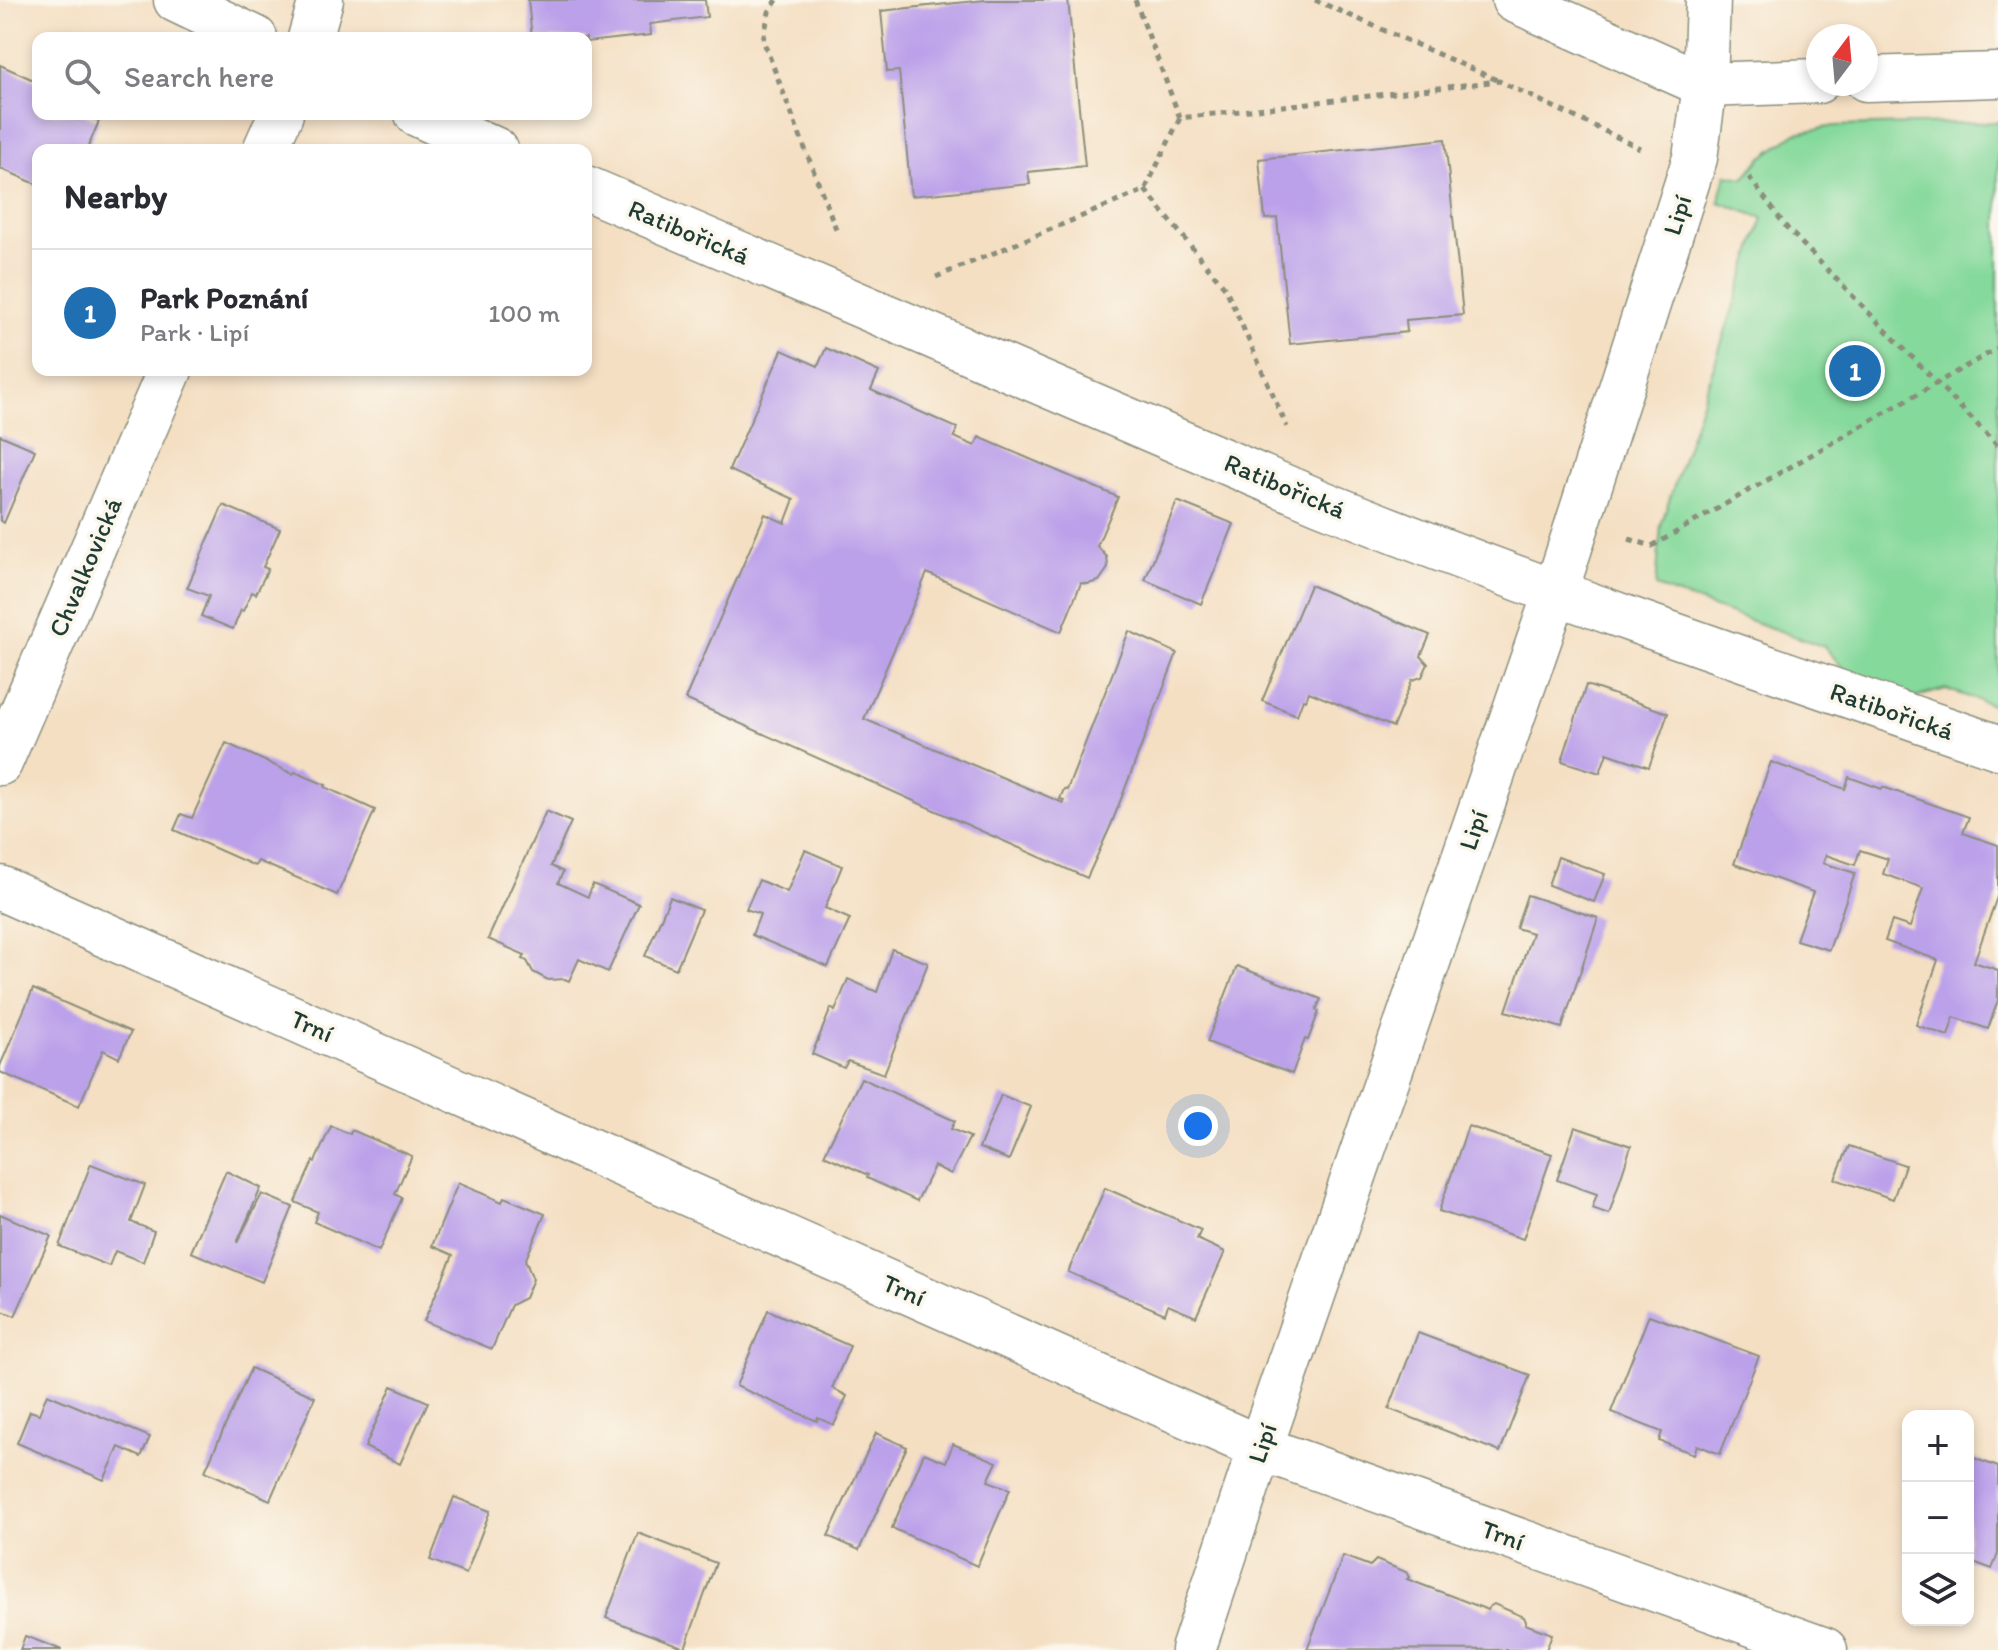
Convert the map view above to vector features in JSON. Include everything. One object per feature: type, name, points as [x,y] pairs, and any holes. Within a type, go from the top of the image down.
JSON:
[{"type":"street","points":[[176,0],[243,32]]},
{"type":"street","points":[[312,32],[321,0]]},
{"type":"street","points":[[1514,0],[1705,85],[1806,81]]},
{"type":"street","name":"Lipí","points":[[1193,1650],[1555,594],[1695,158],[1705,85],[1708,0]]},
{"type":"street","points":[[1878,79],[1998,75]]},
{"type":"street","points":[[268,144],[278,120]]},
{"type":"street","points":[[430,120],[483,144]]},
{"type":"street","name":"Ratibořická","points":[[592,191],[1422,543],[1555,594],[1998,747]]},
{"type":"street","name":"Chvalkovická","points":[[0,763],[167,376]]},
{"type":"street","name":"Trní","points":[[0,888],[1260,1448],[1825,1650]]},
{"type":"path","points":[[777,0],[769,12],[763,40],[866,307],[1145,190],[1180,118],[1135,0]]},
{"type":"path","points":[[1315,0],[1499,81],[1646,151]]},
{"type":"path","points":[[1180,118],[1499,81]]},
{"type":"path","points":[[1741,167],[1787,228],[1998,446]]},
{"type":"path","points":[[1145,190],[1226,289],[1320,502]]},
{"type":"path","points":[[1578,522],[1652,546],[1998,348]]},
{"type":"green space","points":[[1998,122],[1998,707],[1946,689],[1910,699],[1853,680],[1825,647],[1656,587],[1661,525],[1763,218],[1719,202],[1726,175],[1744,178],[1761,158],[1796,133],[1834,126]]},
{"type":"building","points":[[528,0],[705,0],[707,17],[650,24],[651,35],[592,41],[592,32],[531,32]]},
{"type":"building","points":[[985,0],[1068,0],[1085,166],[1028,172],[1030,184],[911,196],[899,71],[887,72],[881,11]]},
{"type":"building","points":[[0,65],[32,79],[32,120],[99,121],[89,144],[32,144],[32,182],[0,168]]},
{"type":"building","points":[[1445,139],[1463,315],[1406,320],[1407,332],[1290,344],[1277,218],[1265,219],[1259,159]]},
{"type":"building","points":[[826,348],[879,372],[871,390],[957,428],[954,437],[975,446],[979,437],[1118,497],[1097,546],[1107,557],[1108,568],[1099,581],[1081,583],[1061,632],[927,573],[864,719],[1063,803],[1064,800],[1060,799],[1064,789],[1067,790],[1129,631],[1177,653],[1111,825],[1087,878],[685,699],[765,514],[785,523],[794,499],[729,470],[782,350],[818,366]]},
{"type":"building","points":[[0,435],[35,450],[4,523],[0,521]]},
{"type":"building","points":[[1177,501],[1234,524],[1201,604],[1145,580]]},
{"type":"building","points":[[223,505],[280,529],[263,567],[268,569],[256,594],[252,592],[241,610],[233,629],[201,616],[209,596],[187,588]]},
{"type":"building","points":[[1310,585],[1430,635],[1421,656],[1428,664],[1422,677],[1412,680],[1393,727],[1309,692],[1297,715],[1262,701]]},
{"type":"building","points":[[1586,685],[1668,713],[1649,767],[1607,753],[1600,773],[1562,761]]},
{"type":"building","points":[[226,743],[293,774],[295,772],[326,785],[375,810],[337,895],[258,861],[255,866],[174,830],[181,814],[192,818]]},
{"type":"building","points":[[1771,762],[1845,789],[1849,777],[1969,817],[1963,833],[1998,845],[1998,894],[1974,962],[1998,970],[1998,1000],[1988,1029],[1954,1017],[1948,1036],[1916,1025],[1938,960],[1885,941],[1892,921],[1910,927],[1923,888],[1883,874],[1888,859],[1860,850],[1855,865],[1826,855],[1823,863],[1855,873],[1829,950],[1796,940],[1813,892],[1734,864]]},
{"type":"building","points":[[546,811],[571,822],[551,866],[563,872],[558,883],[588,897],[593,884],[639,904],[608,972],[579,959],[569,981],[548,980],[533,972],[523,959],[525,955],[488,939]]},
{"type":"building","points":[[805,850],[842,866],[825,908],[850,919],[828,967],[752,935],[760,914],[746,909],[759,880],[787,892]]},
{"type":"building","points":[[1558,857],[1605,874],[1594,902],[1548,885]]},
{"type":"building","points":[[1527,895],[1598,918],[1562,1028],[1506,1011],[1532,933],[1516,928]]},
{"type":"building","points":[[670,897],[701,910],[676,969],[645,956]]},
{"type":"building","points":[[892,949],[928,963],[884,1074],[848,1061],[844,1068],[812,1054],[831,1008],[835,1011],[848,979],[877,992]]},
{"type":"building","points":[[1237,966],[1321,999],[1308,1040],[1305,1039],[1292,1074],[1207,1042]]},
{"type":"building","points":[[33,989],[131,1032],[119,1058],[103,1050],[79,1106],[0,1072]]},
{"type":"building","points":[[861,1078],[955,1121],[951,1129],[970,1137],[951,1174],[934,1166],[917,1201],[824,1155]]},
{"type":"building","points":[[1001,1095],[1031,1107],[1009,1160],[979,1148]]},
{"type":"building","points":[[331,1126],[350,1134],[352,1130],[412,1156],[395,1194],[402,1198],[379,1251],[314,1222],[318,1212],[295,1202]]},
{"type":"building","points":[[1468,1126],[1552,1154],[1523,1239],[1439,1211]]},
{"type":"building","points":[[1575,1127],[1631,1146],[1609,1214],[1592,1208],[1597,1194],[1557,1180]]},
{"type":"building","points":[[1849,1146],[1905,1165],[1893,1199],[1835,1179]]},
{"type":"building","points":[[91,1164],[145,1185],[131,1222],[154,1231],[143,1262],[115,1251],[109,1266],[59,1246]]},
{"type":"building","points":[[226,1171],[261,1188],[237,1243],[262,1194],[293,1207],[262,1282],[191,1252]]},
{"type":"building","points":[[458,1183],[502,1202],[504,1197],[545,1214],[525,1261],[533,1279],[525,1298],[511,1305],[492,1349],[424,1321],[453,1255],[432,1246]]},
{"type":"building","points":[[1105,1188],[1201,1230],[1197,1239],[1225,1252],[1196,1317],[1168,1305],[1165,1314],[1068,1272]]},
{"type":"building","points":[[0,1214],[51,1236],[15,1316],[0,1310]]},
{"type":"building","points":[[768,1310],[850,1346],[832,1388],[847,1396],[834,1425],[818,1418],[817,1421],[736,1386]]},
{"type":"building","points":[[1649,1315],[1759,1356],[1720,1454],[1697,1445],[1694,1454],[1659,1441],[1662,1432],[1611,1412]]},
{"type":"building","points":[[1418,1333],[1530,1375],[1500,1452],[1389,1409]]},
{"type":"building","points":[[251,1368],[315,1397],[270,1500],[205,1471]]},
{"type":"building","points":[[392,1386],[428,1402],[400,1464],[365,1447]]},
{"type":"building","points":[[47,1394],[150,1437],[141,1457],[119,1447],[104,1480],[17,1443],[30,1411],[39,1414]]},
{"type":"building","points":[[876,1433],[907,1447],[859,1550],[828,1536]]},
{"type":"building","points":[[953,1444],[997,1462],[988,1481],[1010,1489],[977,1566],[892,1528],[924,1453],[946,1462]]},
{"type":"building","points":[[1974,1458],[1998,1467],[1998,1554],[1992,1569],[1974,1562]]},
{"type":"building","points":[[454,1497],[490,1511],[466,1574],[430,1560]]},
{"type":"building","points":[[638,1533],[716,1563],[685,1648],[606,1618]]},
{"type":"building","points":[[1343,1556],[1370,1566],[1376,1560],[1406,1572],[1407,1579],[1488,1610],[1494,1604],[1524,1617],[1525,1624],[1552,1634],[1546,1650],[1307,1649]]},
{"type":"building","points":[[25,1636],[62,1650],[20,1650]]},
{"type":"place","name":"Park Poznání","points":[[1855,371]]}]
